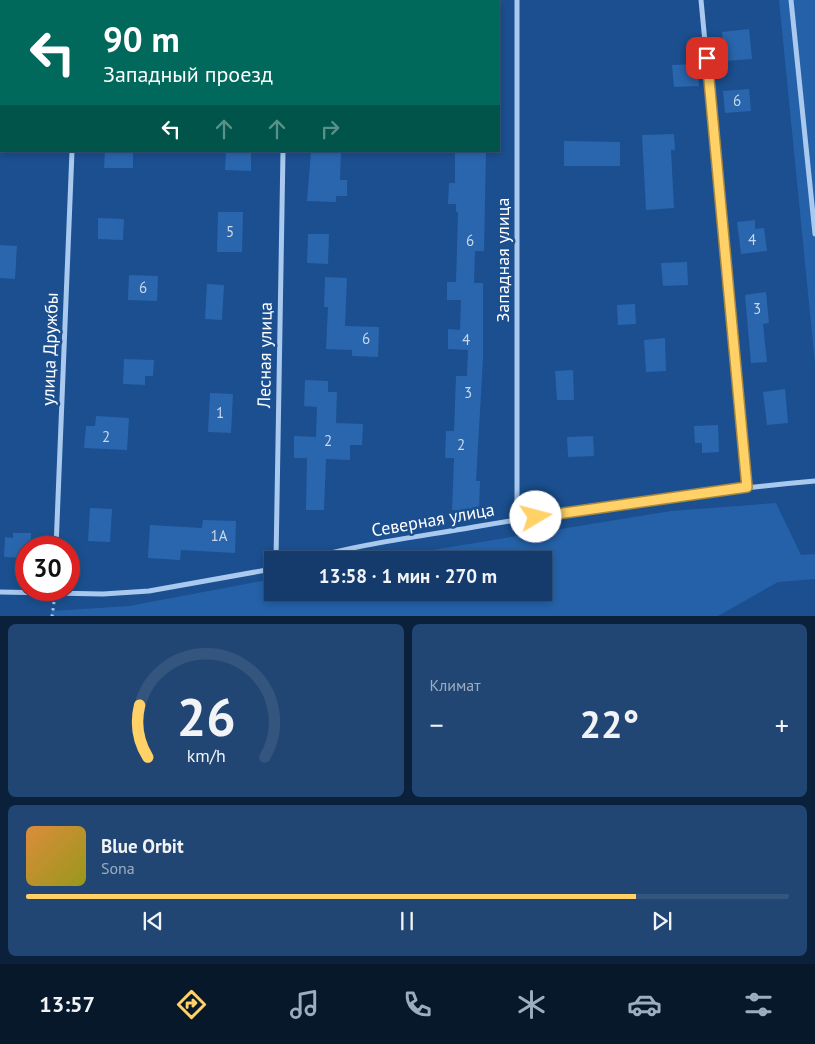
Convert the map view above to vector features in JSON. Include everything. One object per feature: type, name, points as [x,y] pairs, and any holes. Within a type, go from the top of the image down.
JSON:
[{"type":"street","name":"Западная улица","points":[[516,0],[517,520]]},
{"type":"street","points":[[701,0],[747,487]]},
{"type":"street","points":[[791,0],[815,234]]},
{"type":"street","name":"улица Дружбы","points":[[56,536],[72,152]]},
{"type":"street","name":"Лесная улица","points":[[276,551],[283,152]]},
{"type":"street","name":"Северная улица","points":[[335,551],[517,520],[747,487],[815,481]]},
{"type":"street","points":[[80,592],[149,591],[264,570]]},
{"type":"street","points":[[0,592],[15,592]]},
{"type":"path","points":[[52,616],[53,601]]},
{"type":"shaded area","points":[[779,0],[815,0],[815,364]]},
{"type":"shaded area","points":[[776,503],[801,555],[815,554],[815,579],[778,582],[718,616],[49,616],[52,611],[129,606],[264,581],[264,601],[552,601],[552,551],[426,551],[671,511]]},
{"type":"building","points":[[749,29],[752,59],[725,61],[722,32]]},
{"type":"building","points":[[697,64],[699,86],[674,87],[672,65]]},
{"type":"building","points":[[749,89],[751,111],[725,113],[723,91]]},
{"type":"building","points":[[674,134],[675,150],[671,150],[674,208],[646,210],[642,135]]},
{"type":"building","points":[[564,141],[620,142],[620,166],[564,166]]},
{"type":"building","points":[[105,152],[133,152],[133,168],[104,168]]},
{"type":"building","points":[[226,152],[251,152],[251,171],[225,170]]},
{"type":"building","points":[[311,152],[341,152],[340,180],[347,180],[347,196],[336,196],[336,202],[307,201]]},
{"type":"building","points":[[455,152],[486,152],[484,251],[475,251],[474,283],[483,283],[483,359],[476,481],[480,481],[479,511],[452,510],[454,458],[445,458],[446,431],[454,431],[456,376],[467,376],[468,350],[448,349],[448,329],[460,330],[461,300],[447,300],[447,282],[456,282],[458,212],[456,212],[456,204],[448,204],[449,183],[455,183]]},
{"type":"building","points":[[218,212],[243,212],[242,252],[217,252]]},
{"type":"building","points":[[98,218],[124,219],[123,240],[98,239]]},
{"type":"building","points":[[755,220],[755,229],[764,228],[767,251],[741,254],[737,222]]},
{"type":"building","points":[[308,234],[329,234],[328,264],[307,263]]},
{"type":"building","points":[[0,245],[17,246],[15,279],[0,278]]},
{"type":"building","points":[[687,262],[688,285],[663,286],[661,263]]},
{"type":"building","points":[[129,275],[158,276],[157,301],[128,300]]},
{"type":"building","points":[[325,277],[347,278],[345,326],[379,327],[378,357],[352,356],[352,350],[326,349],[328,307],[324,307]]},
{"type":"building","points":[[207,284],[224,285],[222,320],[205,319]]},
{"type":"building","points":[[766,292],[769,323],[763,324],[767,362],[751,363],[745,295]]},
{"type":"building","points":[[635,304],[636,324],[618,325],[617,305]]},
{"type":"building","points":[[665,338],[666,371],[646,372],[644,340]]},
{"type":"building","points":[[124,359],[154,360],[153,376],[145,376],[145,385],[123,384]]},
{"type":"building","points":[[573,370],[574,400],[557,400],[555,371]]},
{"type":"building","points":[[305,380],[328,381],[328,392],[337,392],[336,423],[363,424],[362,445],[350,445],[350,460],[326,459],[324,510],[306,510],[307,458],[294,458],[294,436],[316,437],[317,407],[304,406]]},
{"type":"building","points":[[785,389],[788,423],[767,425],[763,392]]},
{"type":"building","points":[[210,393],[233,394],[231,433],[208,432]]},
{"type":"building","points":[[96,416],[129,418],[127,450],[84,448],[86,426],[95,426]]},
{"type":"building","points":[[718,425],[719,452],[702,453],[702,443],[695,443],[694,426]]},
{"type":"building","points":[[593,436],[594,456],[568,457],[567,437]]},
{"type":"building","points":[[90,508],[112,509],[110,542],[88,541]]},
{"type":"building","points":[[203,520],[236,521],[235,553],[181,550],[180,560],[148,558],[150,525],[202,528]]},
{"type":"building","points":[[13,533],[31,533],[31,536],[15,536],[15,558],[4,557],[5,537],[13,538]]},
{"type":"route","points":[[536,517],[747,487],[707,58]]}]
